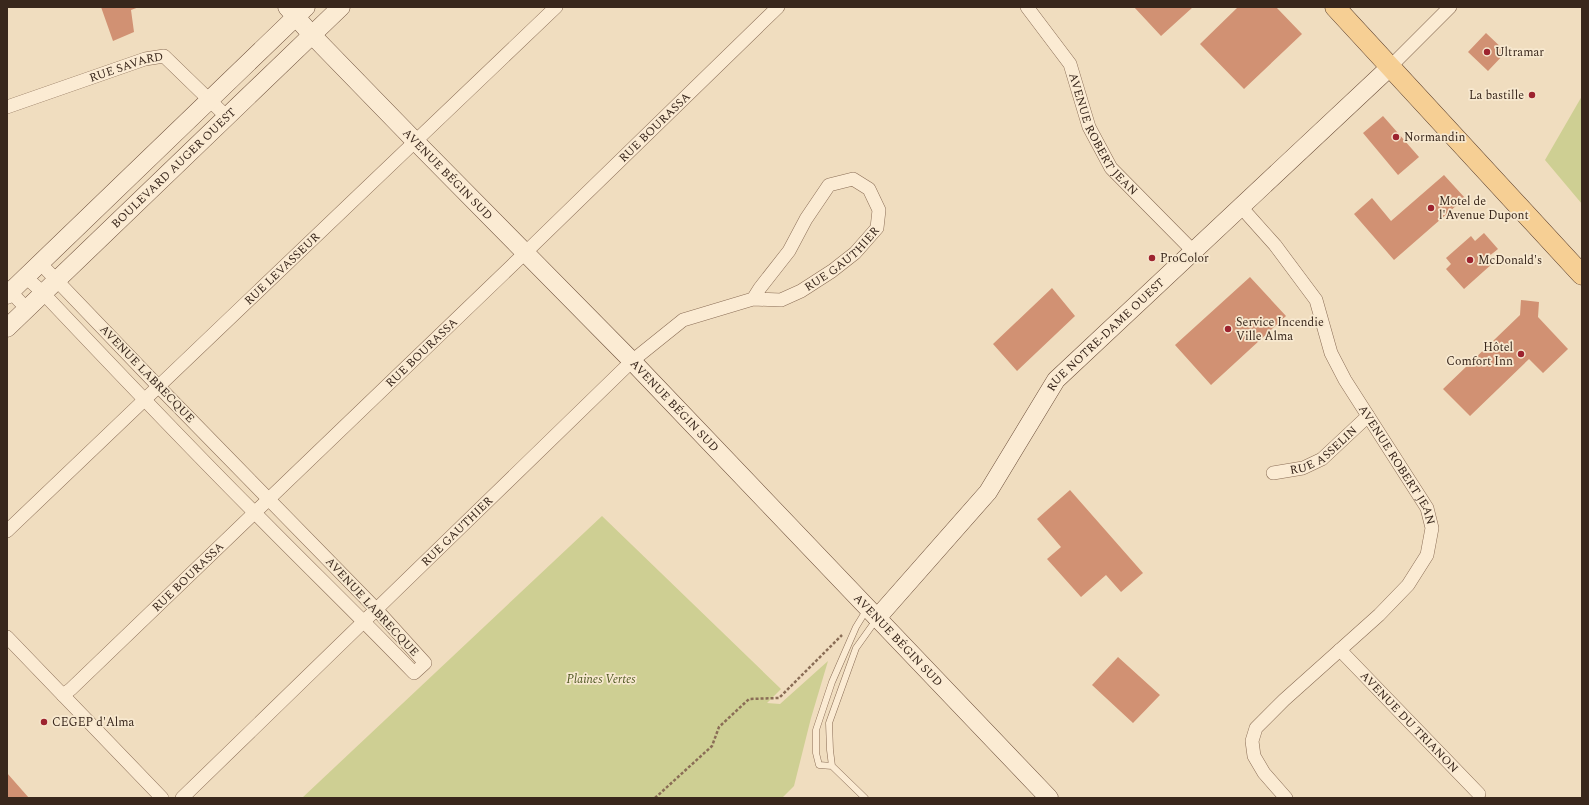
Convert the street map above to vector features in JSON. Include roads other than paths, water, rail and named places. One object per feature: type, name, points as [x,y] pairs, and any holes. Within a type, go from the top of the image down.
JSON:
[{"type":"main road","points":[[1335,7],[1394,63],[1582,255]]},
{"type":"main road","points":[[1350,7],[1394,63],[1582,275]]},
{"type":"street","name":"BOULEVARD AUGER OUEST","points":[[7,328],[341,7]]},
{"type":"street","name":"RUE LEVASSEUR","points":[[7,531],[556,7]]},
{"type":"street","name":"RUE BOURASSA","points":[[63,695],[269,499],[778,7]]},
{"type":"street","name":"AVENUE ROBERT JEAN","points":[[1027,7],[1070,64],[1089,127],[1111,168],[1193,251]]},
{"type":"street","points":[[1394,63],[1450,7]]},
{"type":"street","name":"BOULEVARD AUGER OUEST","points":[[8,292],[26,277],[209,101],[296,10]]},
{"type":"street","name":"AVENUE BÉGIN SUD","points":[[296,10],[312,35],[632,360],[1049,798]]},
{"type":"street","name":"RUE SAVARD","points":[[7,107],[145,59],[164,56],[227,117]]},
{"type":"street","name":"RUE NOTRE-DAME OUEST","points":[[872,613],[988,492],[1056,380],[1394,63]]},
{"type":"street","name":"RUE GAUTHIER","points":[[182,798],[632,360],[683,320],[753,299],[781,300],[801,291],[832,271],[855,253],[877,228],[879,210],[869,189],[853,179],[828,185],[806,219],[789,251],[753,299]]},
{"type":"street","name":"AVENUE ROBERT JEAN","points":[[1241,207],[1275,245],[1316,300],[1331,353],[1345,380],[1427,508],[1432,528],[1427,555],[1408,585],[1379,615],[1284,700],[1256,728],[1252,741],[1254,756],[1264,772],[1286,798]]},
{"type":"street","name":"AVENUE LABRECQUE","points":[[26,277],[43,293],[143,400],[414,673],[425,663],[376,609],[40,263]]},
{"type":"street","points":[[8,292],[27,309]]},
{"type":"street","name":"RUE ASSELIN","points":[[1273,473],[1303,468],[1322,459],[1368,416]]},
{"type":"street","points":[[7,637],[162,798]]},
{"type":"street","name":"AVENUE DU TRIANON","points":[[1340,650],[1479,794]]},
{"type":"lane","points":[[832,766],[819,765],[816,753],[816,730],[832,682],[853,634],[872,613]]},
{"type":"lane","points":[[865,798],[832,766],[830,750],[830,723],[856,648],[872,613]]},
{"type":"place","name":"Ultramar","points":[[1487,52]]},
{"type":"place","name":"La bastille","points":[[1532,95]]},
{"type":"place","name":"Normandin","points":[[1396,137]]},
{"type":"place","name":"Motel de l'Avenue Dupont","points":[[1431,208]]},
{"type":"place","name":"ProColor","points":[[1152,258]]},
{"type":"place","name":"McDonald's","points":[[1470,260]]},
{"type":"place","name":"Service Incendie Ville Alma","points":[[1228,329]]},
{"type":"place","name":"Hôtel Comfort Inn","points":[[1521,354]]},
{"type":"place","name":"CEGEP d'Alma","points":[[44,722]]},
{"type":"park label","name":"Plaines Vertes","points":[[601,679]]}]
